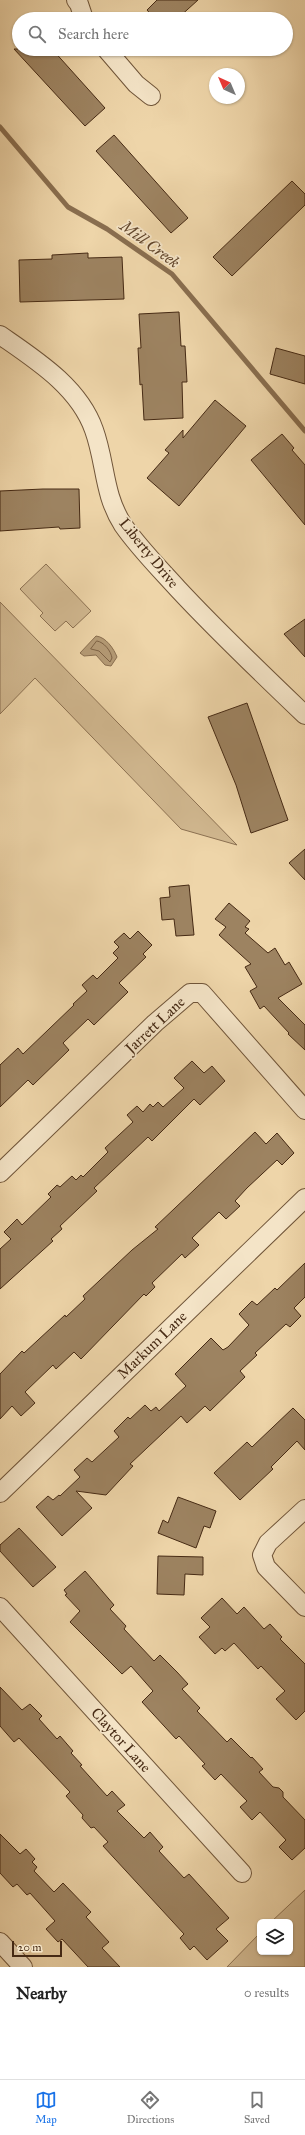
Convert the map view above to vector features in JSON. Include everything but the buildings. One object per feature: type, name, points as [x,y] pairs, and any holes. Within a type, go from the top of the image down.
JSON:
[{"type":"street","points":[[76,0],[82,12]]},
{"type":"street","points":[[112,56],[136,84],[151,96]]},
{"type":"street","name":"Liberty Drive","points":[[0,336],[52,372],[70,390],[87,416],[94,430],[109,497],[124,525],[162,571],[223,637],[305,714]]},
{"type":"street","name":"Jarrett Lane","points":[[0,1173],[155,1023],[190,992],[202,993],[305,1110]]},
{"type":"street","name":"Markum Lane","points":[[0,1493],[305,1198]]},
{"type":"street","points":[[305,1509],[268,1543],[262,1555],[266,1567],[305,1607]]},
{"type":"street","name":"Claytor Lane","points":[[0,1607],[242,1873]]},
{"type":"street","points":[[0,1942],[23,1967]]},
{"type":"shaded area","points":[[46,564],[91,611],[73,628],[66,621],[55,631],[40,616],[43,613],[20,589]]},
{"type":"shaded area","points":[[0,602],[237,845],[181,829],[35,678],[0,714]]},
{"type":"shaded area","points":[[305,1890],[305,1967],[227,1967],[257,1936],[257,1955],[293,1955],[293,1919],[274,1919]]},
{"type":"water","points":[[96,636],[106,641],[116,654],[117,657],[111,666],[105,665],[96,655],[84,656],[80,653]]},
{"type":"waterway","name":"Mill Creek","points":[[0,127],[68,207],[107,229],[172,274],[305,431]]}]
